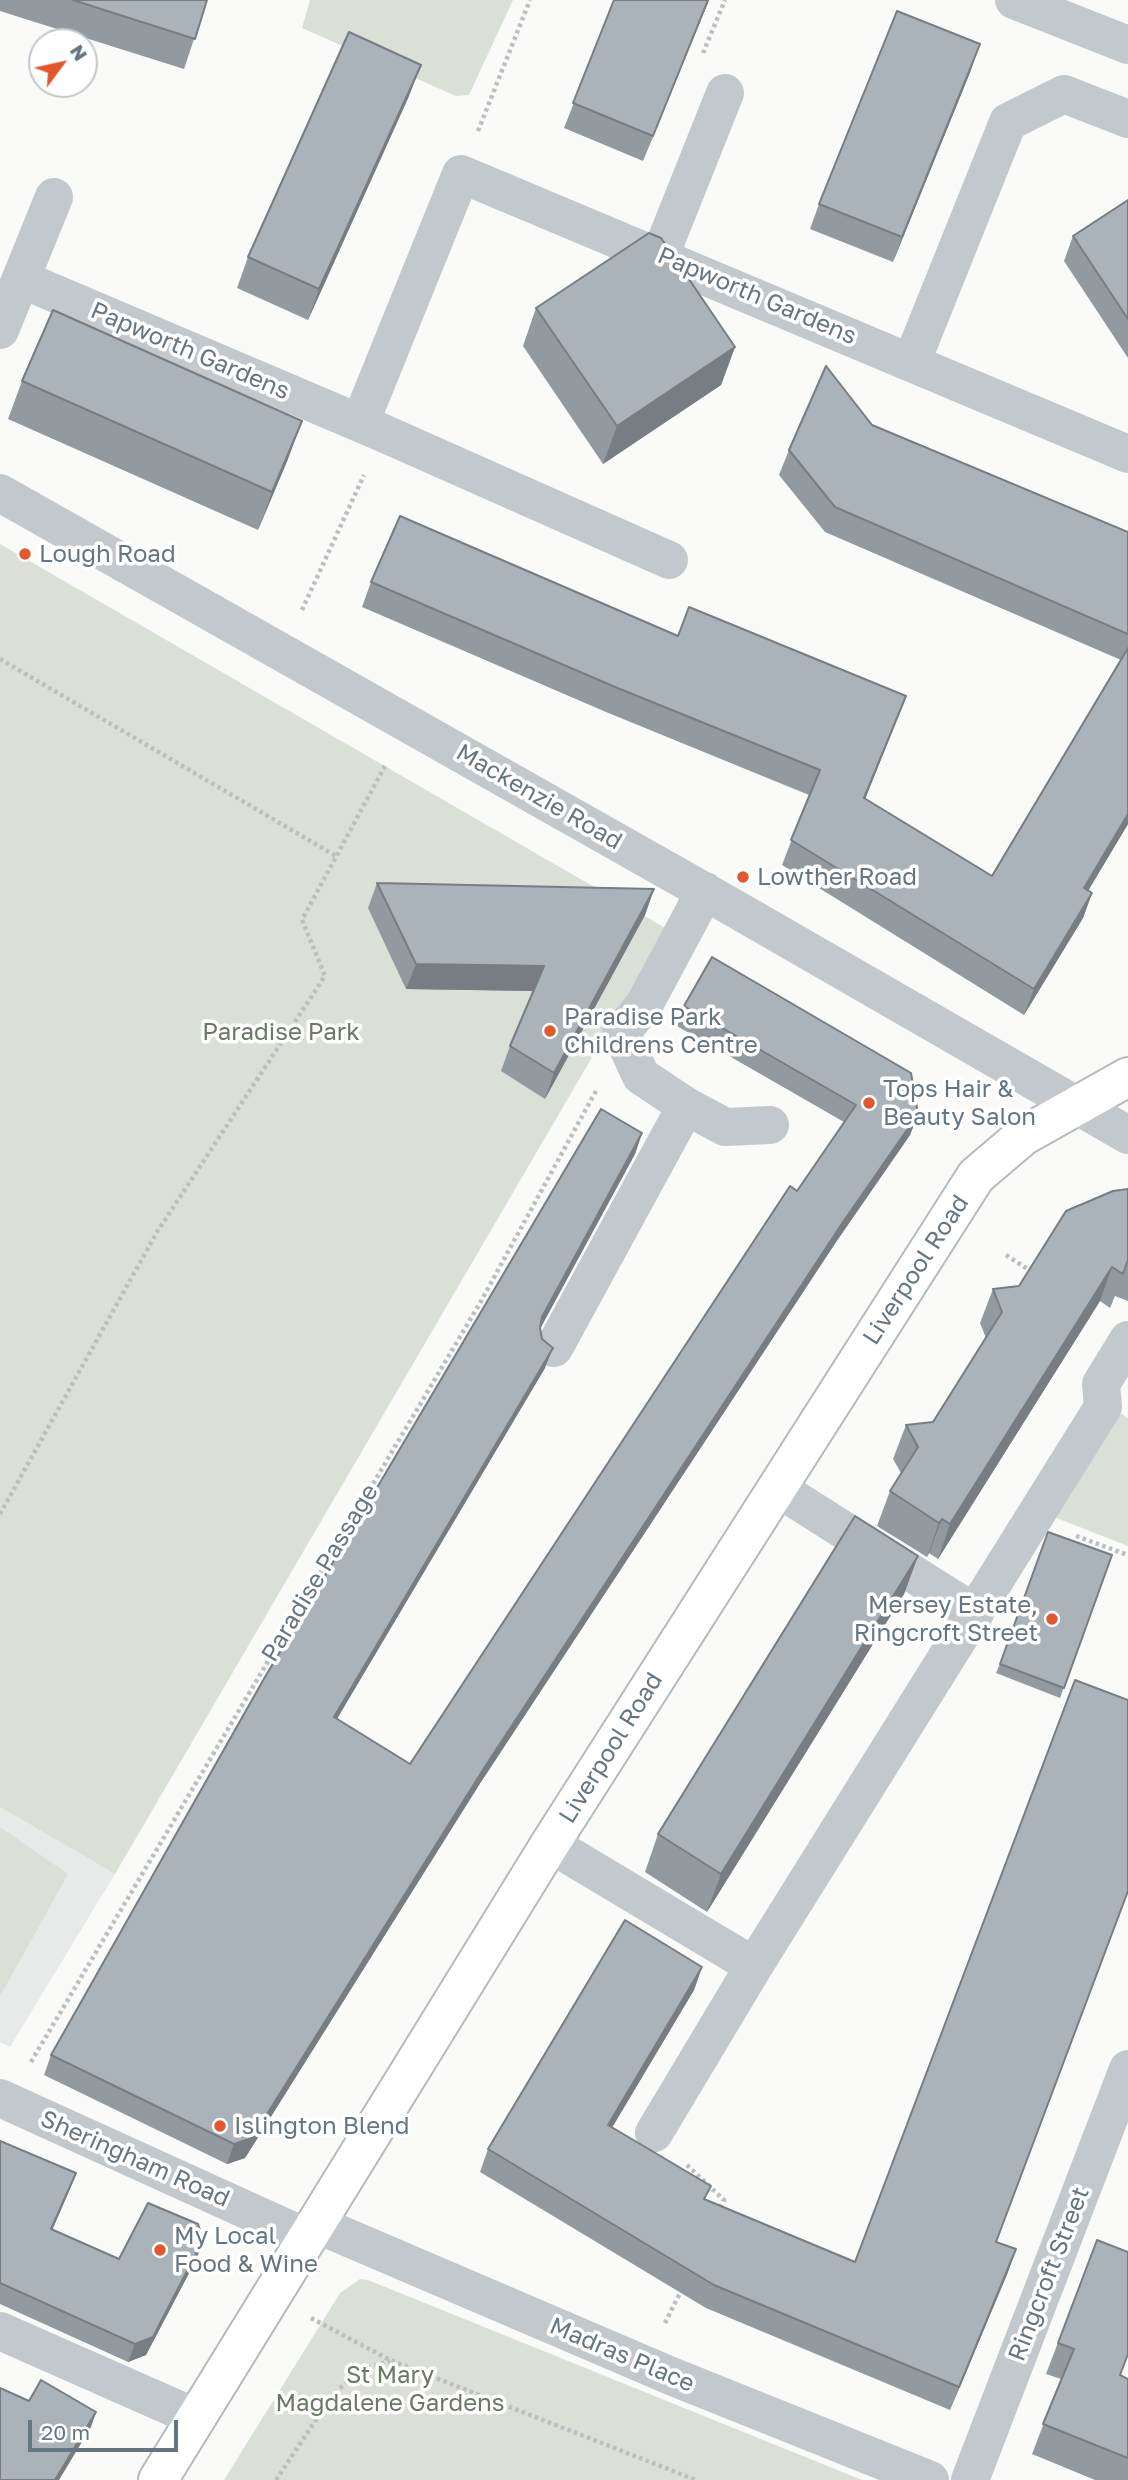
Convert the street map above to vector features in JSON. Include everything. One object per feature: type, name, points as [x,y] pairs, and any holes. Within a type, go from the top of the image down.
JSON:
[{"type":"main road","name":"Liverpool Road","points":[[158,2480],[550,1844],[976,1176],[1023,1136],[1128,1077]]},
{"type":"street","points":[[1014,0],[1128,44]]},
{"type":"street","points":[[660,256],[725,93]]},
{"type":"street","points":[[929,368],[1008,122],[1064,94],[1128,119]]},
{"type":"street","name":"Papworth Gardens","points":[[461,174],[929,368],[1128,454]]},
{"type":"street","points":[[372,428],[461,174]]},
{"type":"street","points":[[0,330],[54,197]]},
{"type":"street","name":"Papworth Gardens","points":[[21,279],[372,428],[669,560]]},
{"type":"street","name":"Mackenzie Road","points":[[0,493],[705,891],[1128,1135]]},
{"type":"street","points":[[705,891],[643,1005],[621,1033],[641,1076],[686,1106],[725,1127],[770,1125]]},
{"type":"street","points":[[554,1348],[686,1106]]},
{"type":"street","points":[[654,2133],[754,1966],[1104,1407],[1101,1384],[1128,1340]]},
{"type":"street","points":[[776,1488],[975,1613]]},
{"type":"street","points":[[550,1844],[754,1966]]},
{"type":"street","name":"Ringcroft Street","points":[[970,2480],[1128,2069]]},
{"type":"street","name":"Sheringham Road","points":[[4,2100],[312,2231]]},
{"type":"street","name":"Madras Place","points":[[312,2231],[930,2480]]},
{"type":"street","points":[[0,2331],[197,2418]]},
{"type":"path","points":[[461,174],[530,0]]},
{"type":"path","points":[[299,615],[372,428]]},
{"type":"path","points":[[0,659],[336,856]]},
{"type":"path","points":[[0,1514],[157,1232],[325,976],[302,920],[409,723]]},
{"type":"path","name":"Paradise Passage","points":[[4,2100],[480,1303],[604,1077]]},
{"type":"path","points":[[1006,1255],[1039,1278]]},
{"type":"path","points":[[1033,1520],[1128,1555]]},
{"type":"path","points":[[654,2133],[724,2200],[718,2212]]},
{"type":"path","points":[[646,2365],[685,2283]]},
{"type":"path","points":[[272,2297],[390,2360],[696,2480]]},
{"type":"path","points":[[276,2480],[331,2397],[356,2372],[390,2360]]},
{"type":"shaded area","points":[[0,1807],[115,1874],[10,2047],[0,2042]]},
{"type":"green space","points":[[310,0],[513,0],[469,95],[456,96],[302,28]]},
{"type":"green space","name":"Paradise Park","points":[[0,544],[667,929],[115,1874],[0,1807]]},
{"type":"green space","points":[[1120,1413],[1128,1418],[1128,1546],[1054,1517]]},
{"type":"green space","points":[[0,1827],[68,1874],[0,1996]]},
{"type":"green space","name":"St Mary Magdalene Gardens","points":[[360,2279],[862,2480],[224,2480],[340,2293]]},
{"type":"building","points":[[73,0],[207,0],[195,39]]},
{"type":"building","points":[[614,0],[708,0],[653,136],[573,103]]},
{"type":"building","points":[[897,11],[980,44],[902,237],[819,204]]},
{"type":"building","points":[[349,32],[421,65],[319,289],[248,257]]},
{"type":"building","points":[[1128,200],[1128,319],[1073,236]]},
{"type":"building","points":[[649,233],[661,238],[735,347],[617,426],[536,308]]},
{"type":"building","points":[[53,310],[302,421],[272,492],[22,381]]},
{"type":"building","points":[[826,366],[872,425],[1128,532],[1128,634],[835,507],[789,450]]},
{"type":"building","points":[[400,516],[678,636],[689,607],[906,696],[864,798],[992,876],[1128,648],[1128,814],[1084,888],[1092,893],[1034,989],[791,840],[820,770],[615,687],[371,582]]},
{"type":"building","name":"Paradise Park Childrens Centre","points":[[377,883],[654,889],[554,1073],[510,1046],[544,966],[416,964]]},
{"type":"building","points":[[712,957],[911,1073],[918,1114],[843,1222],[486,1765],[252,2138],[234,2144],[51,2055],[265,1677],[601,1109],[642,1133],[542,1317],[542,1339],[553,1348],[334,1717],[410,1764],[790,1186],[797,1191],[856,1105],[684,1006]]},
{"type":"building","points":[[1128,1189],[1128,1262],[1123,1274],[1112,1267],[950,1524],[942,1519],[939,1523],[890,1491],[918,1447],[906,1425],[933,1422],[1002,1312],[993,1289],[1019,1286],[1066,1211],[1113,1191]]},
{"type":"building","points":[[855,1516],[918,1556],[721,1874],[658,1834]]},
{"type":"building","name":"Mersey Estate, Ringcroft Street","points":[[1048,1532],[1112,1555],[1064,1688],[1000,1664]]},
{"type":"building","points":[[1075,1680],[1128,1700],[1128,1891],[996,2242],[1016,2249],[959,2387],[714,2285],[488,2149],[625,1920],[702,1967],[608,2125],[711,2186],[704,2199],[855,2262]]},
{"type":"building","points":[[0,2141],[76,2173],[51,2229],[119,2259],[148,2203],[198,2224],[203,2240],[153,2337],[135,2344],[0,2283]]},
{"type":"building","points":[[1097,2240],[1128,2252],[1128,2354],[1120,2375],[1128,2379],[1128,2458],[1043,2424],[1074,2349],[1058,2343]]},
{"type":"building","points":[[41,2380],[96,2412],[55,2480],[0,2480],[0,2388],[29,2401]]},
{"type":"place","name":"Lough Road","points":[[25,554]]},
{"type":"place","name":"Lowther Road","points":[[743,877]]},
{"type":"place","name":"Paradise Park Childrens Centre","points":[[550,1031]]},
{"type":"place","name":"Tops Hair & Beauty Salon","points":[[869,1103]]},
{"type":"place","name":"Mersey Estate, Ringcroft Street","points":[[1052,1619]]},
{"type":"place","name":"Islington Blend","points":[[220,2126]]},
{"type":"place","name":"My Local Food & Wine","points":[[160,2250]]}]
